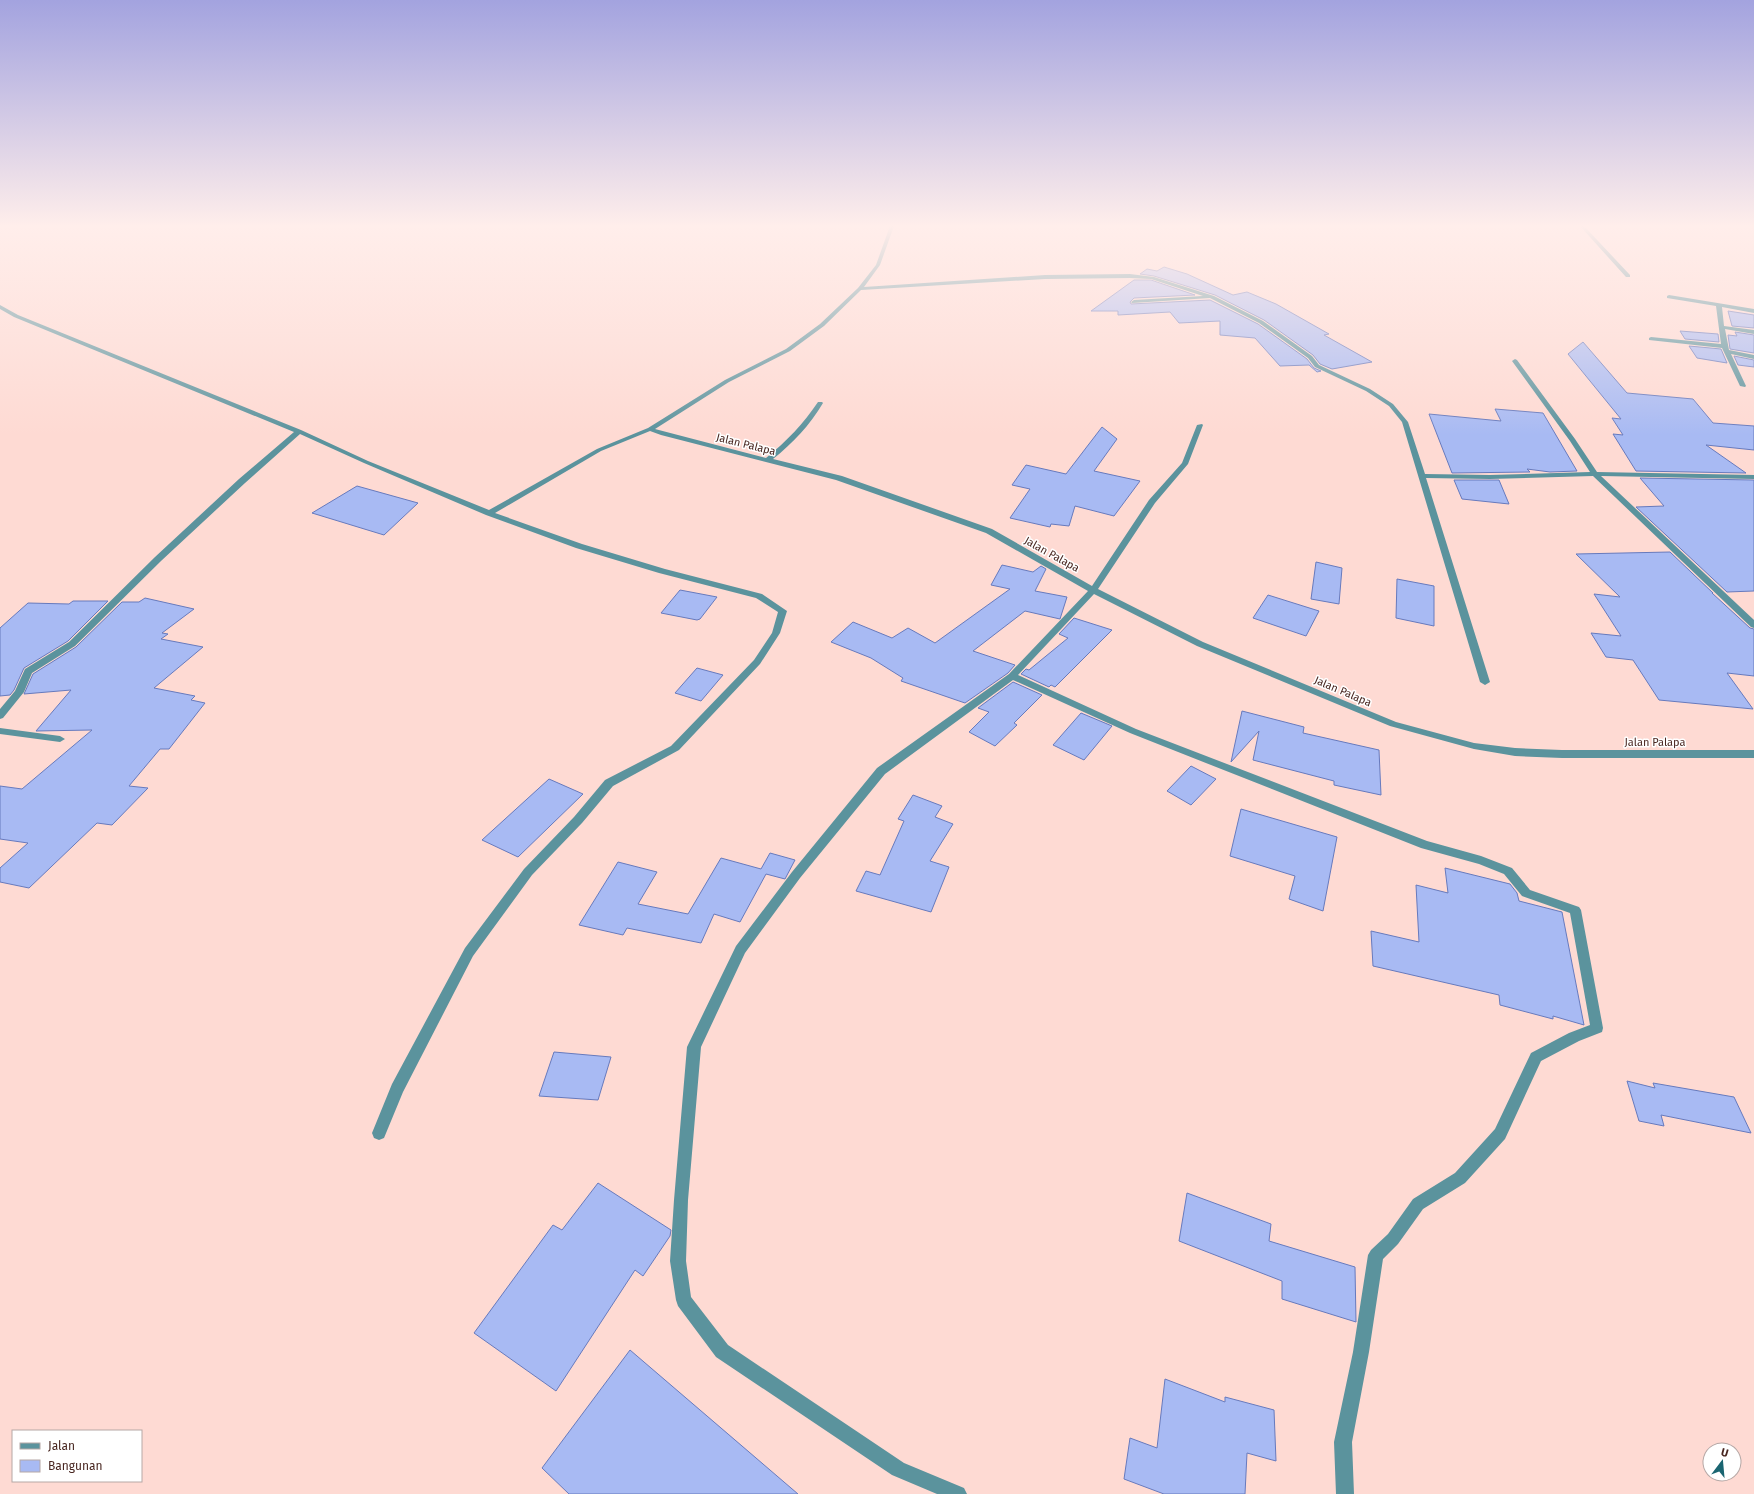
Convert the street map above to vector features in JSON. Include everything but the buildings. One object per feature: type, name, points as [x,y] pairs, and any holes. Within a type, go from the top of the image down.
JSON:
[{"type":"street","points":[[488,513],[599,450],[650,429],[727,381],[788,350],[822,325],[852,296]]},
{"type":"street","points":[[1208,296],[1261,322],[1310,357],[1317,366],[1368,390],[1391,405],[1405,422],[1485,682]]},
{"type":"street","points":[[1134,302],[1212,297]]},
{"type":"street","points":[[1669,297],[1754,311]]},
{"type":"street","points":[[1720,306],[1724,346],[1743,386]]},
{"type":"street","points":[[0,307],[16,316],[299,432],[488,513],[579,546],[662,571],[759,596],[782,611],[776,633],[757,662],[675,748],[609,783],[578,820],[528,872],[469,952],[397,1090],[379,1133]]},
{"type":"street","points":[[1721,326],[1754,332]]},
{"type":"street","points":[[1651,339],[1724,346]]},
{"type":"street","points":[[1728,352],[1754,357]]},
{"type":"street","points":[[1515,361],[1573,440],[1595,474],[1754,625]]},
{"type":"street","points":[[768,460],[793,439],[810,421],[820,403]]},
{"type":"street","points":[[958,1494],[898,1469],[722,1351],[684,1300],[678,1261],[681,1200],[694,1047],[740,950],[796,876],[881,771],[1012,676],[1093,590],[1152,502],[1185,464],[1200,426]]},
{"type":"street","name":"Jalan Palapa","points":[[650,429],[663,434],[839,478],[989,531],[1093,590],[1200,644],[1393,724],[1474,746],[1515,752],[1562,754],[1754,754]]},
{"type":"street","points":[[0,716],[19,692],[28,671],[72,644],[242,481],[299,432]]},
{"type":"street","points":[[1422,476],[1490,478],[1595,474],[1754,477]]},
{"type":"street","points":[[1012,676],[1140,734],[1425,845],[1481,860],[1508,871],[1526,893],[1575,910],[1598,1028],[1574,1036],[1536,1056],[1500,1134],[1460,1178],[1418,1204],[1393,1239],[1376,1255],[1361,1352],[1343,1442],[1345,1494]]},
{"type":"street","points":[[0,731],[60,739]]}]
